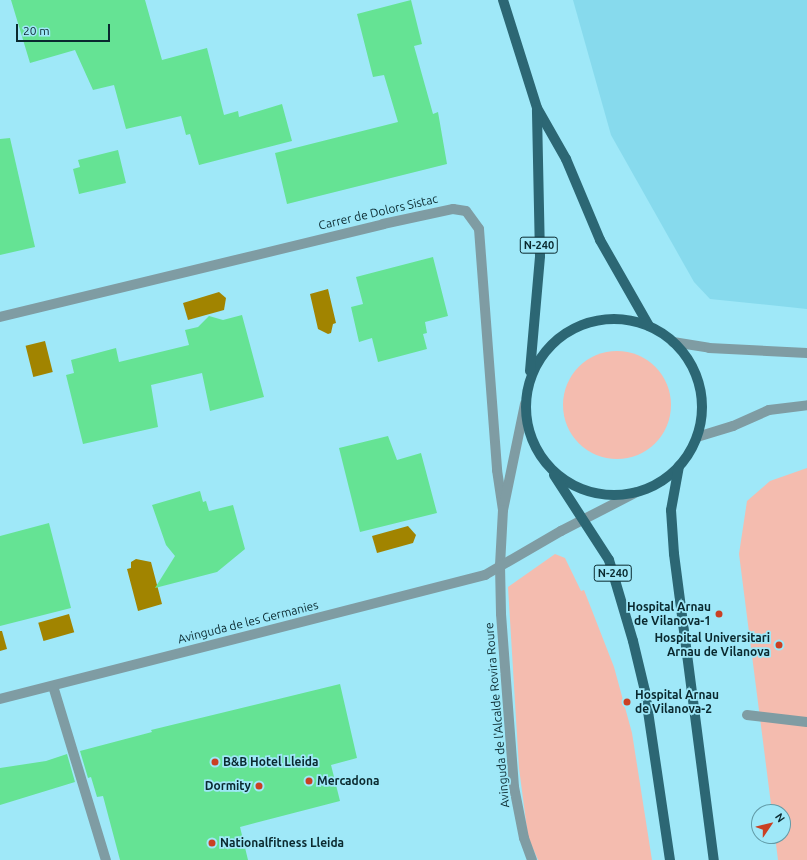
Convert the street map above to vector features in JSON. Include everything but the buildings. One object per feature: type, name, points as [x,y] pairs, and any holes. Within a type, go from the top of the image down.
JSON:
[{"type":"main road","name":"N-240","points":[[503,0],[537,108],[566,159],[600,240],[649,326]]},
{"type":"main road","name":"N-240","points":[[537,108],[540,256],[529,381],[525,404],[531,438],[608,560],[633,641],[645,691],[670,860]]},
{"type":"main road","name":"N-240","points":[[529,381],[545,351],[571,329],[604,319],[627,319],[649,326],[673,342],[688,359],[699,386],[702,414],[697,437],[679,466],[660,482],[637,492],[610,495],[584,490],[550,468]]},
{"type":"main road","name":"N-240","points":[[679,466],[671,510],[674,554],[714,860]]},
{"type":"street","name":"Carrer de Dolors Sistac","points":[[0,317],[383,224],[453,209],[466,211],[479,228],[497,470],[503,510]]},
{"type":"street","points":[[673,342],[709,348],[807,353]]},
{"type":"street","points":[[500,565],[503,510],[525,404]]},
{"type":"street","points":[[697,437],[732,426],[769,410],[807,405]]},
{"type":"street","name":"Avinguda de les Germanies","points":[[0,699],[486,575],[500,565],[637,492]]},
{"type":"street","name":"Avinguda de l'Alcalde Rovira Roure","points":[[500,565],[501,614],[514,787],[524,838],[532,860]]},
{"type":"street","points":[[53,686],[106,860]]},
{"type":"street","points":[[747,715],[807,722]]},
{"type":"shaded area","points":[[573,0],[807,0],[807,309],[710,299],[694,282],[611,135]]},
{"type":"shaded area","points":[[328,289],[336,323],[333,324],[331,333],[328,334],[318,329],[310,294]]},
{"type":"shaded area","points":[[219,292],[226,298],[224,310],[188,320],[183,303]]},
{"type":"shaded area","points":[[45,341],[53,372],[33,377],[26,346]]},
{"type":"shaded area","points":[[617,351],[638,355],[655,367],[667,384],[671,405],[667,426],[655,443],[638,455],[617,459],[596,455],[579,443],[567,426],[563,405],[567,384],[579,367],[596,355]]},
{"type":"shaded area","name":"Hospital Universitari Arnau de Vilanova","points":[[807,468],[807,860],[778,860],[776,844],[791,844],[791,804],[771,804],[739,554],[747,501],[770,481]]},
{"type":"shaded area","points":[[408,526],[416,535],[413,543],[377,553],[372,536]]},
{"type":"shaded area","points":[[555,554],[565,558],[581,591],[584,590],[614,667],[632,733],[652,860],[538,860],[528,837],[519,768],[508,587]]},
{"type":"shaded area","points":[[136,559],[151,562],[162,604],[138,611],[127,569],[131,568],[131,562]]},
{"type":"shaded area","points":[[69,614],[74,632],[43,641],[38,623]]},
{"type":"shaded area","points":[[0,631],[2,631],[7,649],[0,651]]},
{"type":"place","name":"Hospital Arnau de Vilanova-1","points":[[719,614]]},
{"type":"place","name":"Hospital Universitari Arnau de Vilanova","points":[[779,645]]},
{"type":"place","name":"Hospital Arnau de Vilanova-2","points":[[627,702]]},
{"type":"place","name":"B&B Hotel Lleida","points":[[215,762]]},
{"type":"place","name":"Mercadona","points":[[309,781]]},
{"type":"place","name":"Dormity","points":[[259,786]]},
{"type":"place","name":"Nationalfitness Lleida","points":[[212,843]]}]
